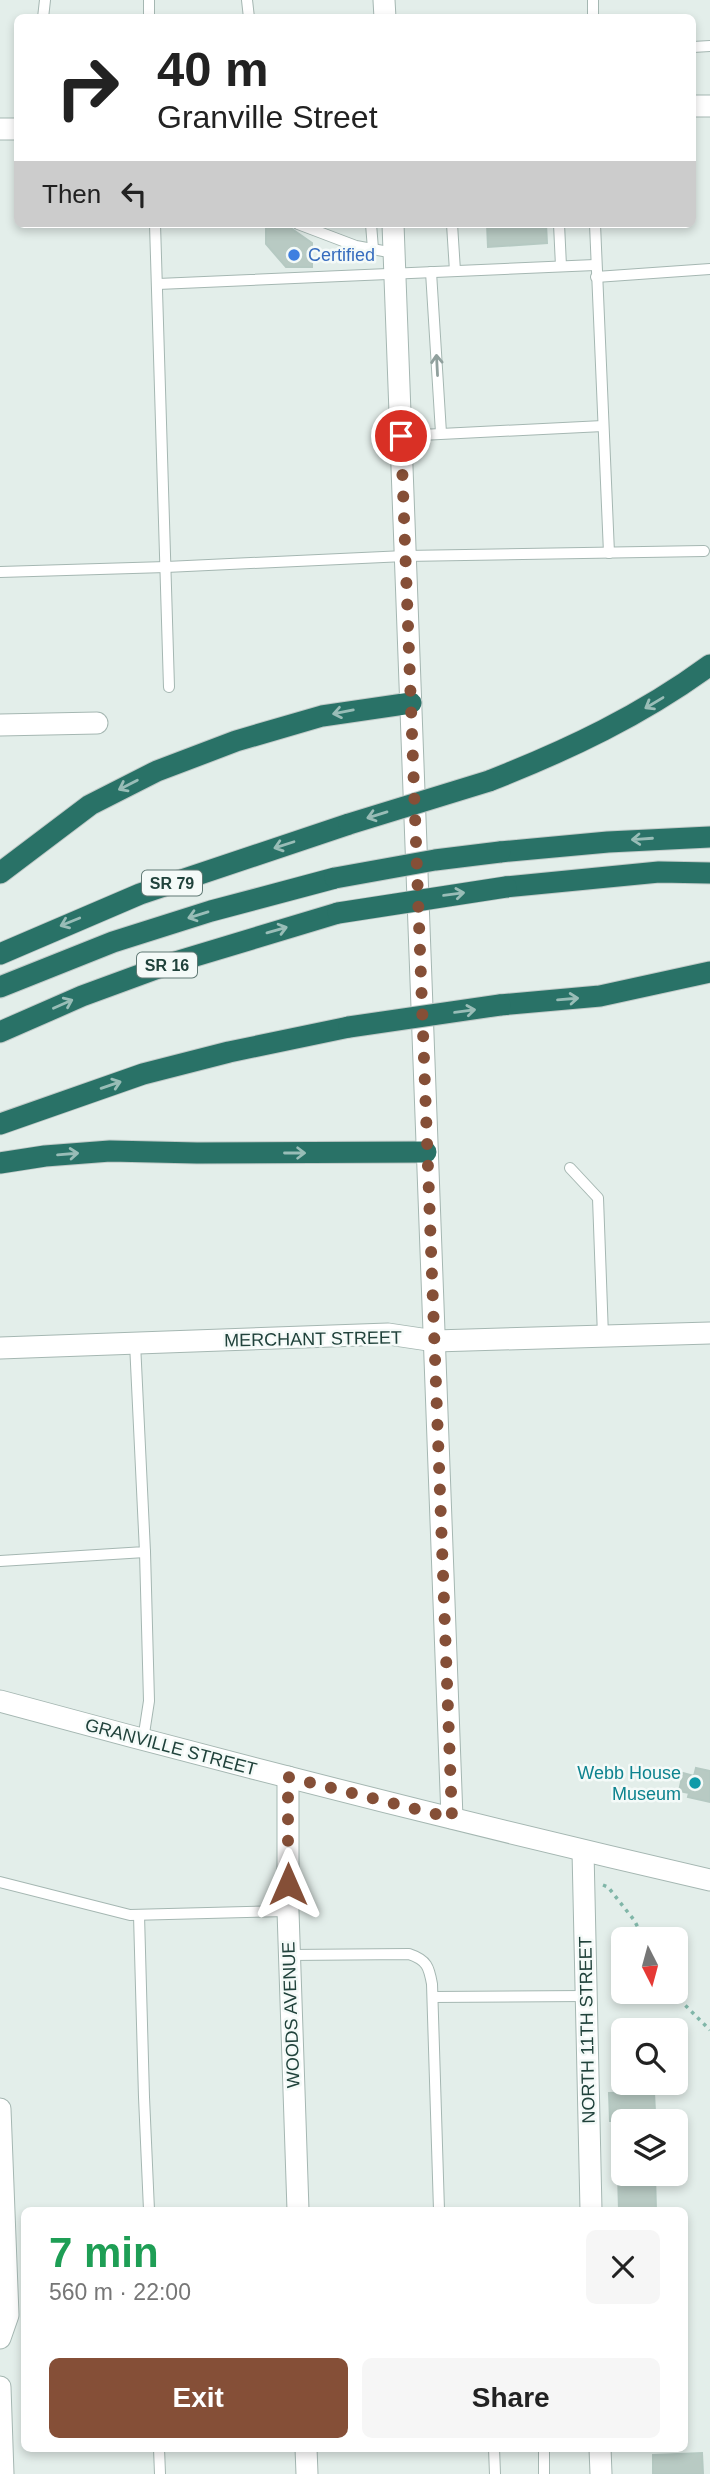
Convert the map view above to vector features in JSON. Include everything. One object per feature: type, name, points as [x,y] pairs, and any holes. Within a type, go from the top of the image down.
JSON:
[{"type":"highway","name":"SR 79","points":[[0,954],[140,894],[349,824],[489,781],[600,733],[664,697],[710,664]]},
{"type":"highway","points":[[0,873],[90,805],[157,771],[236,741],[323,716],[411,704]]},
{"type":"highway","name":"SR 16","points":[[0,987],[113,942],[211,911],[335,878],[435,860],[500,852],[608,842],[710,837]]},
{"type":"highway","name":"SR 16","points":[[0,1032],[82,996],[172,963],[338,913],[506,887],[659,872],[710,873]]},
{"type":"highway","points":[[0,1124],[143,1074],[229,1052],[349,1027],[500,1005],[600,996],[710,972]]},
{"type":"highway","points":[[0,1163],[110,1151],[426,1152]]},
{"type":"street","points":[[392,228],[387,259],[401,436],[452,1818]]},
{"type":"street","points":[[0,725],[97,723]]},
{"type":"street","name":"MERCHANT STREET","points":[[0,1348],[388,1334],[435,1341],[710,1333]]},
{"type":"street","name":"GRANVILLE STREET","points":[[0,1701],[288,1777],[710,1880]]},
{"type":"street","name":"WOODS AVENUE","points":[[288,1777],[289,1955],[298,2207]]},
{"type":"street","name":"NORTH 11TH STREET","points":[[583,1851],[591,2207]]},
{"type":"street","points":[[0,2109],[1,2174],[11,2315],[0,2338]]},
{"type":"street","points":[[0,2387],[2,2464]]},
{"type":"street","points":[[306,2452],[307,2474]]},
{"type":"street","points":[[600,2452],[601,2474]]},
{"type":"lane","points":[[155,228],[169,687]]},
{"type":"lane","points":[[309,228],[387,259],[431,272],[595,265]]},
{"type":"lane","points":[[373,228],[387,259]]},
{"type":"lane","points":[[452,228],[455,271]]},
{"type":"lane","points":[[559,228],[561,266]]},
{"type":"lane","points":[[595,228],[609,553]]},
{"type":"lane","points":[[158,284],[387,259]]},
{"type":"lane","points":[[596,277],[710,269]]},
{"type":"lane","points":[[431,272],[441,433]]},
{"type":"lane","points":[[401,436],[603,426]]},
{"type":"lane","points":[[0,572],[166,568],[405,556],[704,551]]},
{"type":"lane","points":[[570,1168],[598,1198],[603,1336]]},
{"type":"lane","points":[[135,1343],[149,1701],[143,1740]]},
{"type":"lane","points":[[0,1561],[145,1552]]},
{"type":"lane","points":[[0,1882],[130,1915],[288,1911]]},
{"type":"lane","points":[[139,1915],[149,2207]]},
{"type":"lane","points":[[289,1955],[409,1954],[420,1958],[426,1965],[430,1973],[433,1997],[439,2207]]},
{"type":"lane","points":[[433,1997],[586,1996]]},
{"type":"lane","points":[[159,2452],[160,2474]]},
{"type":"lane","points":[[494,2452],[495,2474]]},
{"type":"lane","points":[[544,2452],[544,2474]]},
{"type":"path","points":[[584,1880],[608,1887],[638,1927]]},
{"type":"path","points":[[686,2004],[710,2030]]},
{"type":"building","name":"Certified","points":[[266,228],[292,228],[312,243],[312,267],[286,267],[266,244]]},
{"type":"building","points":[[487,228],[546,228],[547,243],[488,247]]},
{"type":"building","name":"Webb House Museum","points":[[696,1768],[710,1771],[710,1802],[688,1797],[689,1793],[679,1791],[683,1773],[694,1776]]},
{"type":"building","points":[[609,2093],[654,2095],[655,2109],[611,2109],[610,2121]]},
{"type":"building","points":[[618,2186],[655,2186],[656,2207],[619,2207]]},
{"type":"building","points":[[702,2453],[703,2474],[653,2474],[653,2455]]},
{"type":"place","name":"Certified","points":[[294,255]]},
{"type":"place","name":"Webb House Museum","points":[[695,1783]]},
{"type":"route","points":[[288,1884],[288,1777],[452,1818],[401,436]]}]
